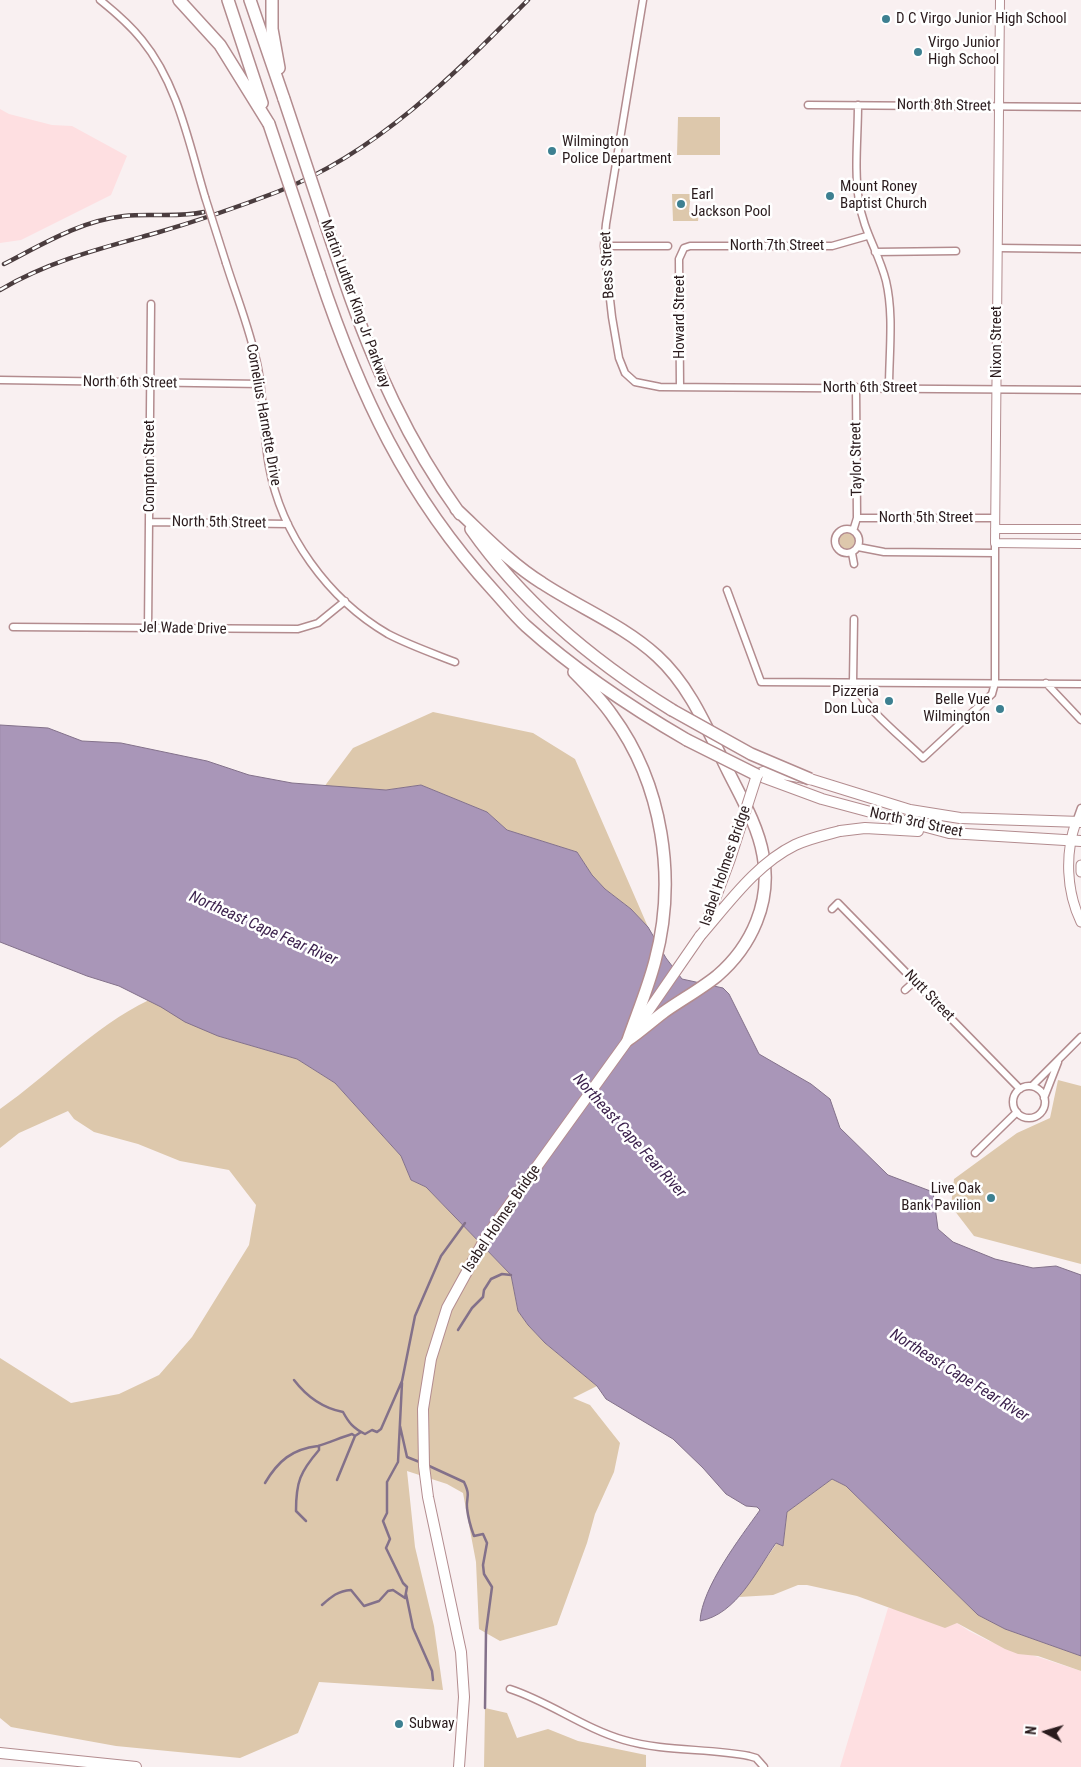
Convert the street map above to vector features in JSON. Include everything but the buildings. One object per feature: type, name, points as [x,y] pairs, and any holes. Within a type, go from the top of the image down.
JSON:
[{"type":"highway","points":[[179,0],[220,45],[269,124]]},
{"type":"highway","name":"Martin Luther King Jr Parkway","points":[[228,0],[319,273],[357,378],[405,472],[430,510],[479,574],[524,624],[548,645],[643,714],[687,740],[757,775]]},
{"type":"highway","name":"Martin Luther King Jr Parkway","points":[[250,0],[375,365],[394,406],[430,472],[484,548],[565,632],[614,672],[672,710],[750,754],[810,779]]},
{"type":"highway","points":[[272,0],[272,29],[284,99]]},
{"type":"highway","points":[[456,509],[520,567],[542,584],[632,637],[669,669],[682,685],[701,717],[742,800],[763,853],[765,887],[761,910],[753,931],[742,950],[716,977],[662,1013],[628,1040]]},
{"type":"highway","points":[[548,645],[600,699],[616,720],[633,748],[658,820],[665,856],[665,891],[655,963],[628,1040]]},
{"type":"main road","points":[[757,775],[766,771],[810,779]]},
{"type":"main road","name":"North 3rd Street","points":[[757,775],[822,799],[949,833],[1069,841],[1081,840]]},
{"type":"main road","name":"Isabel Holmes Bridge","points":[[460,1767],[464,1697],[461,1652],[428,1498],[422,1436],[423,1409],[431,1359],[447,1308],[486,1236],[628,1040],[700,936],[730,859],[757,775]]},
{"type":"main road","name":"North 3rd Street","points":[[810,779],[910,810],[960,818],[1079,822]]},
{"type":"main road","points":[[1079,822],[1081,840]]},
{"type":"main road","points":[[1079,822],[1069,841],[1071,892],[1081,922]]},
{"type":"main road","points":[[700,936],[745,884],[773,858],[795,845],[840,831],[866,828],[949,833]]},
{"type":"main road","points":[[1081,865],[1081,872]]},
{"type":"main road","points":[[461,1749],[464,1767]]},
{"type":"main road","points":[[0,1753],[136,1767]]},
{"type":"street","name":"Cornelius Harnette Drive","points":[[100,0],[133,30],[162,71],[178,107],[254,350],[260,384],[269,468],[288,524],[302,550],[318,572],[345,601],[387,633],[404,642],[455,662]]},
{"type":"street","name":"Bess Street","points":[[643,0],[604,246],[612,317],[623,368],[635,382],[660,387]]},
{"type":"street","name":"Nixon Street","points":[[995,684],[1000,0]]},
{"type":"street","name":"North 8th Street","points":[[808,104],[1081,107]]},
{"type":"street","points":[[858,105],[858,193],[868,236],[885,279],[889,305],[889,388]]},
{"type":"street","name":"North 7th Street","points":[[684,248],[690,246],[832,246],[868,236]]},
{"type":"street","points":[[604,246],[668,246]]},
{"type":"street","name":"Howard Street","points":[[680,387],[679,259],[684,248]]},
{"type":"street","points":[[998,248],[1081,248]]},
{"type":"street","points":[[875,252],[956,251]]},
{"type":"street","name":"Compton Street","points":[[148,629],[151,304]]},
{"type":"street","name":"North 6th Street","points":[[0,380],[151,384],[260,384]]},
{"type":"street","name":"North 6th Street","points":[[660,387],[1081,390]]},
{"type":"street","name":"Taylor Street","points":[[853,531],[857,518],[856,388]]},
{"type":"street","name":"North 5th Street","points":[[857,518],[995,518]]},
{"type":"street","name":"North 5th Street","points":[[149,522],[288,524]]},
{"type":"street","points":[[995,529],[1081,529]]},
{"type":"street","points":[[841,531],[853,531],[859,538],[858,547],[852,553],[840,552],[835,541],[841,531]]},
{"type":"street","points":[[995,543],[1081,544]]},
{"type":"street","points":[[858,547],[884,552],[995,553]]},
{"type":"street","points":[[852,553],[854,564]]},
{"type":"street","points":[[727,590],[761,682],[1081,684]]},
{"type":"street","name":"Jel Wade Drive","points":[[13,627],[298,629],[326,618],[345,601]]},
{"type":"street","points":[[854,619],[853,682],[865,702],[923,758],[992,694],[995,684]]},
{"type":"street","points":[[1046,683],[1081,720]]},
{"type":"street","points":[[1079,822],[1081,808]]},
{"type":"street","name":"Nutt Street","points":[[832,909],[838,903],[1020,1089]]},
{"type":"street","points":[[905,990],[915,981]]},
{"type":"street","points":[[1058,1061],[1044,1098],[1044,1108],[1036,1115],[1026,1118],[1017,1112],[1014,1102],[1020,1089],[1032,1086],[1081,1037]]},
{"type":"street","points":[[1032,1086],[1038,1088],[1044,1098]]},
{"type":"street","points":[[975,1153],[1017,1112]]},
{"type":"street","points":[[510,1689],[542,1702],[586,1726],[624,1740],[658,1747],[749,1756],[756,1758],[764,1767]]},
{"type":"shaded area","points":[[0,109],[9,114],[52,125],[72,126],[127,156],[111,195],[21,240],[0,243]]},
{"type":"shaded area","points":[[678,117],[720,117],[720,155],[677,155]]},
{"type":"shaded area","name":"Earl Jackson Pool","points":[[672,194],[691,194],[689,211],[699,212],[698,221],[673,221]]},
{"type":"shaded area","points":[[844,533],[850,533],[855,538],[853,547],[844,549],[839,544],[839,538]]},
{"type":"shaded area","points":[[433,712],[533,733],[575,759],[648,927],[631,909],[605,889],[592,875],[577,852],[507,830],[487,812],[421,785],[386,790],[324,787],[353,748]]},
{"type":"shaded area","points":[[149,1000],[218,1036],[297,1059],[335,1083],[401,1156],[411,1180],[426,1187],[511,1275],[518,1311],[528,1325],[545,1343],[597,1386],[573,1398],[590,1405],[620,1443],[614,1472],[595,1514],[587,1543],[557,1625],[500,1641],[479,1629],[476,1562],[463,1493],[447,1484],[407,1471],[415,1547],[434,1626],[443,1690],[319,1682],[298,1733],[240,1758],[116,1746],[11,1727],[0,1718],[0,1358],[71,1403],[119,1394],[159,1375],[192,1337],[249,1245],[256,1205],[229,1170],[180,1161],[138,1144],[94,1132],[74,1119],[68,1111],[19,1133],[0,1148],[0,1109],[90,1037]]},
{"type":"shaded area","points":[[1058,1080],[1081,1086],[1081,1264],[974,1236],[951,1206],[954,1179],[1017,1133],[1050,1118]]},
{"type":"shaded area","points":[[832,1479],[846,1486],[978,1615],[1005,1629],[1081,1656],[1081,1671],[1038,1656],[1018,1654],[1005,1649],[957,1623],[945,1628],[857,1596],[807,1585],[798,1585],[773,1595],[739,1597],[777,1543],[783,1546],[787,1512]]},
{"type":"shaded area","points":[[888,1608],[948,1617],[989,1641],[1081,1671],[1081,1767],[840,1767]]},
{"type":"shaded area","points":[[485,1708],[507,1713],[517,1738],[548,1729],[578,1741],[646,1755],[646,1767],[484,1767]]},
{"type":"water","name":"Northeast Cape Fear River","points":[[0,725],[48,728],[82,741],[121,743],[207,761],[249,775],[292,783],[386,790],[421,785],[487,812],[507,830],[577,852],[592,875],[605,889],[631,909],[648,927],[666,958],[682,979],[723,988],[729,994],[759,1054],[811,1084],[830,1099],[840,1128],[888,1175],[933,1192],[938,1229],[953,1242],[995,1259],[1033,1268],[1056,1266],[1081,1275],[1081,1656],[1005,1629],[978,1615],[846,1486],[832,1479],[787,1512],[783,1546],[776,1543],[735,1601],[713,1617],[700,1621],[707,1593],[723,1563],[760,1510],[757,1507],[746,1506],[726,1494],[673,1439],[606,1399],[597,1386],[545,1343],[518,1311],[511,1275],[426,1187],[411,1180],[401,1156],[335,1083],[297,1059],[218,1036],[185,1022],[161,1007],[119,986],[87,976],[0,942]]},
{"type":"waterway","points":[[294,1380],[304,1392],[316,1401],[328,1408],[343,1412],[352,1425],[361,1432],[365,1434],[372,1430],[377,1432],[381,1429],[402,1381],[415,1316],[441,1256],[465,1223]]},
{"type":"waterway","points":[[458,1330],[472,1308],[483,1297],[484,1290],[491,1279],[502,1274],[511,1275]]},
{"type":"waterway","points":[[322,1605],[335,1594],[351,1590],[364,1606],[379,1601],[388,1591],[393,1590],[405,1598],[407,1587],[403,1583],[386,1548],[390,1539],[383,1521],[387,1513],[387,1482],[398,1462],[402,1383]]},
{"type":"waterway","points":[[400,1426],[407,1457],[422,1463]]},
{"type":"waterway","points":[[337,1480],[355,1436],[361,1432]]},
{"type":"waterway","points":[[265,1483],[275,1468],[293,1453],[352,1434],[355,1436]]},
{"type":"waterway","points":[[306,1521],[296,1511],[298,1485],[303,1471],[319,1450],[319,1446]]},
{"type":"waterway","points":[[427,1465],[464,1482],[468,1494],[468,1515],[474,1536],[483,1534],[487,1543],[483,1565],[484,1574],[492,1587],[486,1632],[485,1708]]},
{"type":"waterway","points":[[406,1594],[413,1628],[432,1671],[433,1680]]},
{"type":"railway","points":[[0,290],[57,263],[217,214],[314,176],[381,134],[413,109],[472,56],[528,0]]},
{"type":"railway","points":[[4,264],[62,234],[92,223],[134,215],[184,215],[204,212]]},
{"type":"place","name":"D C Virgo Junior High School","points":[[886,19]]},
{"type":"place","name":"Virgo Junior High School","points":[[918,52]]},
{"type":"place","name":"Wilmington Police Department","points":[[552,151]]},
{"type":"place","name":"Mount Roney Baptist Church","points":[[830,196]]},
{"type":"place","name":"Earl Jackson Pool","points":[[681,204]]},
{"type":"place","name":"Pizzeria Don Luca","points":[[889,701]]},
{"type":"place","name":"Belle Vue Wilmington","points":[[1000,709]]},
{"type":"place","name":"Live Oak Bank Pavilion","points":[[991,1198]]},
{"type":"place","name":"Subway","points":[[399,1724]]}]
